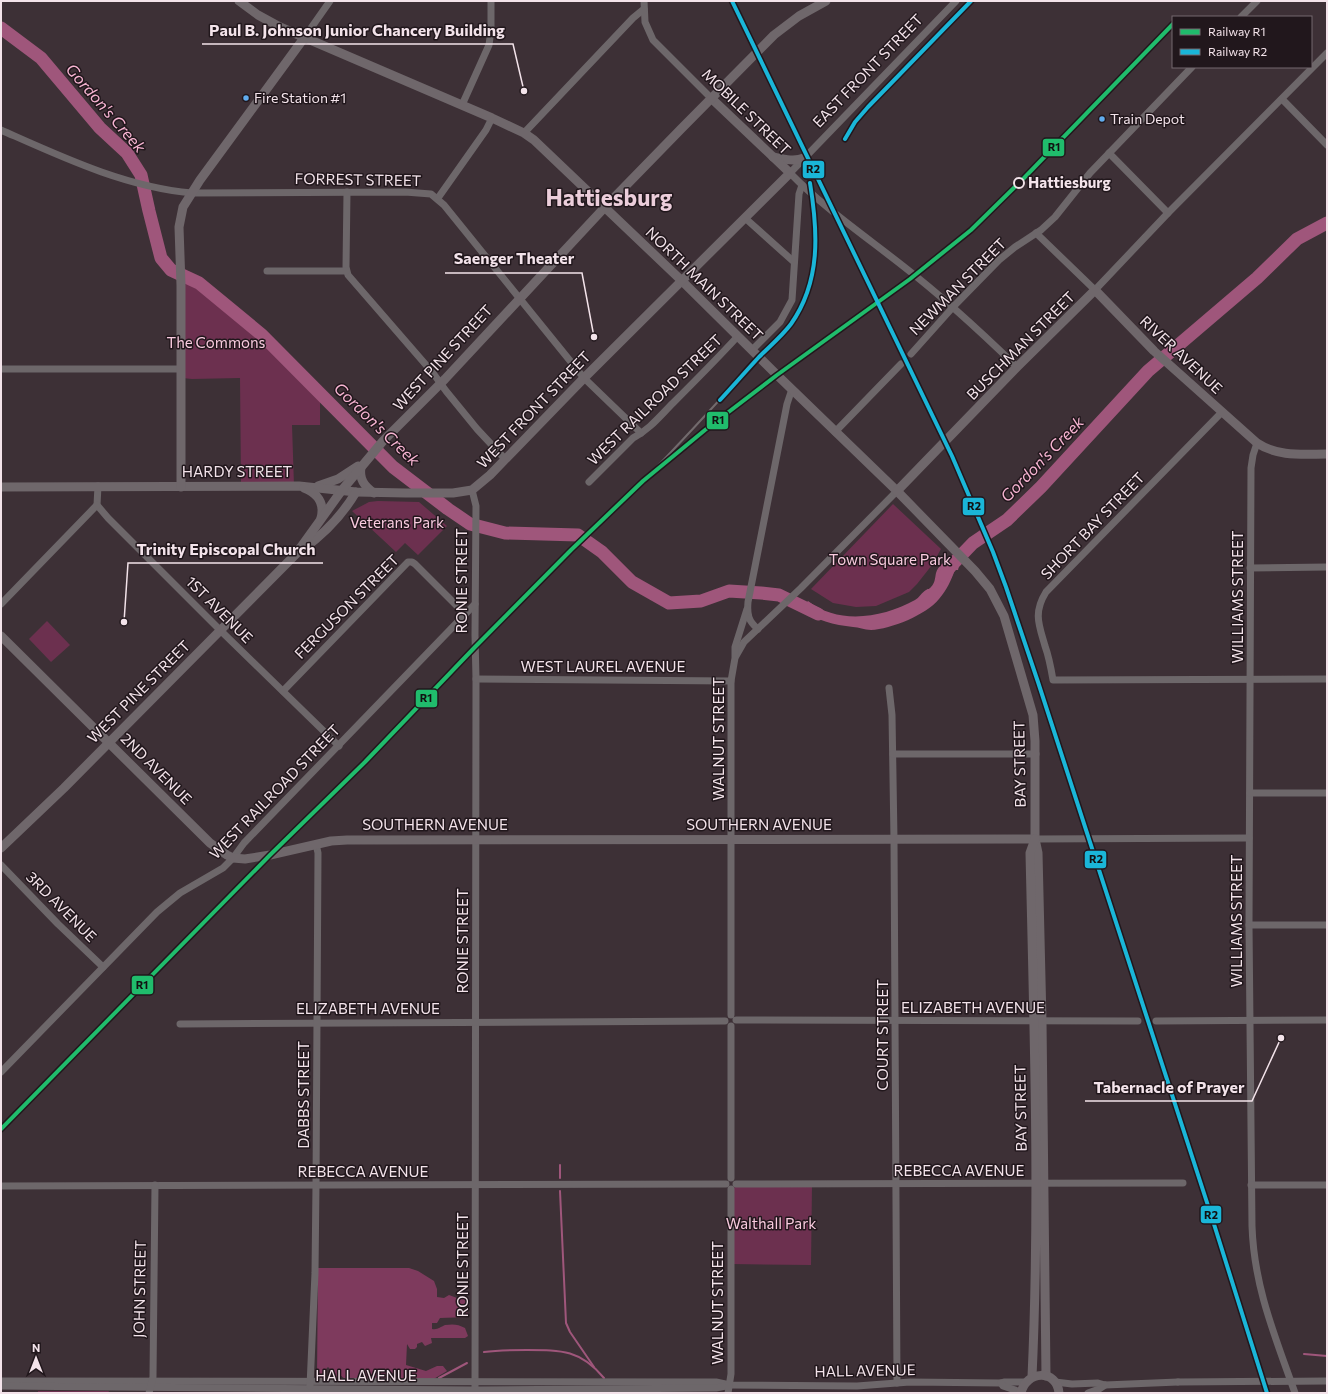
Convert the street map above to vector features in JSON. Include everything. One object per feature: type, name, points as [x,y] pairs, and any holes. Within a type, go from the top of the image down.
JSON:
[{"type":"main road","name":"NORTH MAIN STREET","points":[[239,1],[258,16],[304,38],[524,133],[549,153],[682,281],[897,492],[966,562]]},
{"type":"main road","name":"WEST PINE STREET","points":[[1,848],[64,788],[296,554],[342,490],[383,442],[605,207],[711,98],[774,34],[799,16],[826,1]]},
{"type":"main road","points":[[181,487],[180,219],[183,207],[304,38]]},
{"type":"main road","name":"MOBILE STREET","points":[[711,98],[790,173]]},
{"type":"main road","points":[[773,157],[790,160],[800,160],[804,158]]},
{"type":"main road","name":"EAST FRONT STREET","points":[[682,281],[790,173]]},
{"type":"main road","name":"WEST FRONT STREET","points":[[472,490],[483,482],[584,378],[682,281]]},
{"type":"main road","name":"RIVER AVENUE","points":[[1095,290],[1154,351],[1258,443],[1267,449],[1278,453],[1327,454]]},
{"type":"main road","name":"BUSCHMAN STREET","points":[[897,492],[1095,290]]},
{"type":"main road","points":[[313,487],[329,483],[368,459]]},
{"type":"main road","points":[[361,468],[360,474],[363,483],[374,493]]},
{"type":"main road","points":[[299,486],[309,490],[319,499],[323,508],[321,519]]},
{"type":"main road","name":"HARDY STREET","points":[[1,487],[299,486],[374,493],[453,493],[472,490]]},
{"type":"main road","name":"WEST PINE STREET","points":[[296,554],[314,542],[341,515],[356,492]]},
{"type":"main road","name":"BAY STREET","points":[[966,562],[990,589],[1004,616],[1032,712],[1035,734],[1035,839],[1030,853],[1038,1021],[1040,1183],[1046,1376]]},
{"type":"main road","name":"2ND AVENUE","points":[[1,636],[210,843],[233,858]]},
{"type":"main road","name":"SOUTHERN AVENUE","points":[[233,858],[250,859],[331,841],[347,840],[1035,839]]},
{"type":"main road","name":"BAY STREET","points":[[1029,1379],[1035,1308],[1040,1183]]},
{"type":"main road","points":[[1021,1393],[1029,1379],[1042,1375],[1055,1382],[1059,1393]]},
{"type":"street","points":[[304,38],[330,1]]},
{"type":"street","points":[[462,105],[489,45],[491,30],[491,1]]},
{"type":"street","name":"MOBILE STREET","points":[[644,1],[647,29],[652,40],[711,98]]},
{"type":"street","name":"EAST FRONT STREET","points":[[790,173],[956,1]]},
{"type":"street","points":[[1242,16],[1257,1]]},
{"type":"street","points":[[524,133],[633,18],[644,9]]},
{"type":"street","name":"BUSCHMAN STREET","points":[[1095,290],[1168,213],[1327,53]]},
{"type":"street","name":"NEWMAN STREET","points":[[911,354],[953,307],[1008,252],[1036,233],[1055,217],[1086,178],[1191,68]]},
{"type":"street","points":[[1282,99],[1327,145]]},
{"type":"street","points":[[438,198],[486,130],[492,118]]},
{"type":"street","name":"FORREST STREET","points":[[1,130],[70,160],[126,181],[177,192],[428,193],[438,198],[584,378],[641,434]]},
{"type":"street","points":[[1109,153],[1168,213]]},
{"type":"street","name":"MOBILE STREET","points":[[790,173],[823,204],[886,252],[953,307],[1018,367]]},
{"type":"street","points":[[752,350],[780,322],[792,297],[799,194],[802,185]]},
{"type":"street","points":[[347,192],[346,271],[351,280],[428,367],[477,429],[505,459]]},
{"type":"street","points":[[745,218],[794,262]]},
{"type":"street","name":"RIVER AVENUE","points":[[1036,233],[1095,290]]},
{"type":"street","points":[[267,271],[346,271]]},
{"type":"street","name":"WEST RAILROAD STREET","points":[[589,482],[633,438],[641,434],[703,374],[738,336]]},
{"type":"street","points":[[835,432],[901,364]]},
{"type":"street","points":[[1,369],[181,369]]},
{"type":"street","name":"WALNUT STREET","points":[[730,1014],[730,680],[735,658],[735,647],[748,606],[787,404],[792,389]]},
{"type":"street","name":"SHORT BAY STREET","points":[[1222,412],[1046,592],[1038,608],[1038,620],[1053,680],[1250,678]]},
{"type":"street","name":"WILLIAMS STREET","points":[[1258,443],[1253,455],[1251,468],[1250,568],[1249,925],[1252,1242],[1258,1283],[1266,1312],[1294,1393]]},
{"type":"street","points":[[1,604],[97,505],[98,486]]},
{"type":"street","name":"RONIE STREET","points":[[472,490],[476,506],[475,1391]]},
{"type":"street","name":"BUSCHMAN STREET","points":[[735,658],[744,642],[779,610],[897,492]]},
{"type":"street","name":"1ST AVENUE","points":[[97,505],[221,631],[339,746]]},
{"type":"street","name":"FERGUSON STREET","points":[[283,691],[408,562],[415,564],[465,614]]},
{"type":"street","points":[[1250,568],[1327,567]]},
{"type":"street","name":"WEST RAILROAD STREET","points":[[1,1072],[157,912],[180,893],[223,868],[233,858],[244,843],[475,604]]},
{"type":"street","points":[[748,606],[747,615],[750,622],[758,629]]},
{"type":"street","points":[[1250,678],[1327,679]]},
{"type":"street","name":"WEST LAUREL AVENUE","points":[[476,679],[730,680]]},
{"type":"street","name":"COURT STREET","points":[[889,688],[892,715],[894,839],[897,1382]]},
{"type":"street","points":[[893,754],[1036,754]]},
{"type":"street","points":[[1250,793],[1327,793]]},
{"type":"street","name":"SOUTHERN AVENUE","points":[[1035,839],[1249,838]]},
{"type":"street","name":"DABBS STREET","points":[[310,1388],[315,1273],[318,1022],[318,853],[316,844]]},
{"type":"street","name":"3RD AVENUE","points":[[1,865],[58,924],[103,967]]},
{"type":"street","points":[[1249,925],[1327,925]]},
{"type":"street","points":[[730,1014],[734,1016],[736,1020],[735,1024],[730,1026],[724,1021],[730,1014]]},
{"type":"street","points":[[1156,1021],[1251,1019],[1327,1020]]},
{"type":"street","name":"ELIZABETH AVENUE","points":[[736,1020],[1138,1021]]},
{"type":"street","name":"ELIZABETH AVENUE","points":[[180,1024],[318,1022],[724,1021]]},
{"type":"street","name":"WALNUT STREET","points":[[728,1393],[730,1385],[730,1026]]},
{"type":"street","name":"REBECCA AVENUE","points":[[1,1186],[1183,1183]]},
{"type":"street","name":"JOHN STREET","points":[[150,1387],[154,1185]]},
{"type":"street","points":[[1251,1185],[1327,1185]]},
{"type":"street","name":"HALL AVENUE","points":[[310,1388],[476,1382],[716,1382],[730,1385],[857,1389],[897,1382],[1001,1383],[1029,1379]]},
{"type":"street","name":"HALL AVENUE","points":[[1,1381],[150,1387]]},
{"type":"street","points":[[1055,1382],[1072,1384],[1098,1383],[1105,1385],[1178,1382],[1327,1381]]},
{"type":"street","name":"HALL AVENUE","points":[[1001,1383],[1021,1393]]},
{"type":"street","name":"HALL AVENUE","points":[[1,1386],[310,1388],[475,1391],[716,1388],[730,1385]]},
{"type":"street","points":[[1088,1393],[1105,1385]]},
{"type":"green space","name":"The Commons","points":[[180,274],[199,283],[262,335],[320,393],[320,425],[292,425],[294,486],[241,486],[240,378],[182,378]]},
{"type":"green space","name":"Veterans Park","points":[[369,502],[419,502],[447,526],[418,555],[405,543],[396,552],[352,511]]},
{"type":"green space","name":"Town Square Park","points":[[893,504],[941,549],[932,565],[917,584],[909,592],[876,606],[856,607],[833,603],[811,589]]},
{"type":"green space","points":[[47,621],[70,645],[51,662],[29,639]]},
{"type":"green space","name":"Walthall Park","points":[[812,1184],[811,1265],[731,1264],[732,1189],[735,1187]]},
{"type":"green space","points":[[38,1391],[109,1391],[108,1393],[38,1393]]},
{"type":"shaded area","points":[[950,558],[959,566],[958,570],[955,570],[942,596],[933,605],[917,616],[898,624],[879,629],[866,630],[826,622],[801,610],[808,601],[820,609],[833,614],[847,616],[875,615],[889,611],[915,600],[930,588],[934,582],[938,568]]},
{"type":"shaded area","points":[[318,1268],[409,1268],[418,1271],[434,1281],[437,1289],[437,1297],[444,1298],[449,1295],[457,1298],[463,1297],[467,1301],[468,1305],[463,1306],[463,1309],[469,1314],[468,1317],[440,1318],[437,1323],[432,1323],[432,1329],[453,1324],[465,1328],[468,1336],[465,1338],[431,1338],[432,1343],[425,1346],[422,1342],[417,1344],[415,1349],[410,1349],[407,1344],[406,1365],[426,1371],[437,1366],[443,1366],[447,1371],[432,1380],[345,1379],[340,1375],[336,1380],[333,1378],[331,1370],[328,1367],[325,1370],[324,1376],[320,1380],[317,1378]]},
{"type":"waterway","name":"Gordon's Creek","points":[[1,28],[41,58],[100,128],[127,153],[141,175],[161,258],[171,270],[199,283],[262,335],[393,467],[448,509],[470,524],[505,533],[578,535],[602,552],[632,582],[669,603],[701,601],[729,591],[761,593],[779,595],[818,614]]},
{"type":"waterway","name":"Gordon's Creek","points":[[945,576],[948,569],[973,543],[1007,520],[1041,487],[1148,371],[1257,278],[1297,239],[1327,223]]},
{"type":"waterway","points":[[560,1165],[560,1178]]},
{"type":"waterway","points":[[560,1191],[566,1323],[570,1332],[594,1367]]},
{"type":"waterway","points":[[484,1352],[501,1350],[561,1351],[579,1357],[587,1362],[604,1378]]},
{"type":"waterway","points":[[1304,1354],[1327,1356]]},
{"type":"waterway","points":[[439,1378],[467,1363]]},
{"type":"railway","points":[[732,1],[952,456],[993,552],[1038,682],[1213,1221],[1267,1393]]},
{"type":"railway","points":[[845,139],[855,122],[868,107],[971,1]]},
{"type":"railway","points":[[643,481],[759,357],[779,338],[801,306],[809,287],[814,267],[816,246],[814,204],[806,164]]},
{"type":"rail line","name":"R2","points":[[732,1],[952,456],[993,552],[1038,682],[1213,1221],[1267,1393]]},
{"type":"rail line","name":"R2","points":[[845,139],[855,122],[868,107],[971,1]]},
{"type":"rail line","name":"R1","points":[[1,1129],[270,855],[365,762],[475,647],[571,550],[643,481],[705,430],[777,375],[910,279],[971,230],[1024,178],[1172,25]]},
{"type":"rail line","name":"R2","points":[[720,400],[759,357],[780,337],[791,324],[801,308],[808,291],[815,256],[815,220],[810,183]]},
{"type":"place","name":"Paul B. Johnson Junior Chancery Building","points":[[524,91]]},
{"type":"place","name":"Fire Station #1","points":[[246,98]]},
{"type":"place","name":"Train Depot","points":[[1102,119]]},
{"type":"place","name":"Hattiesburg","points":[[1019,183]]},
{"type":"place","name":"Saenger Theater","points":[[594,337]]},
{"type":"place","name":"Trinity Episcopal Church","points":[[124,622]]},
{"type":"place","name":"Tabernacle of Prayer","points":[[1281,1038]]},
{"type":"district","name":"Hattiesburg","points":[[609,198]]}]
